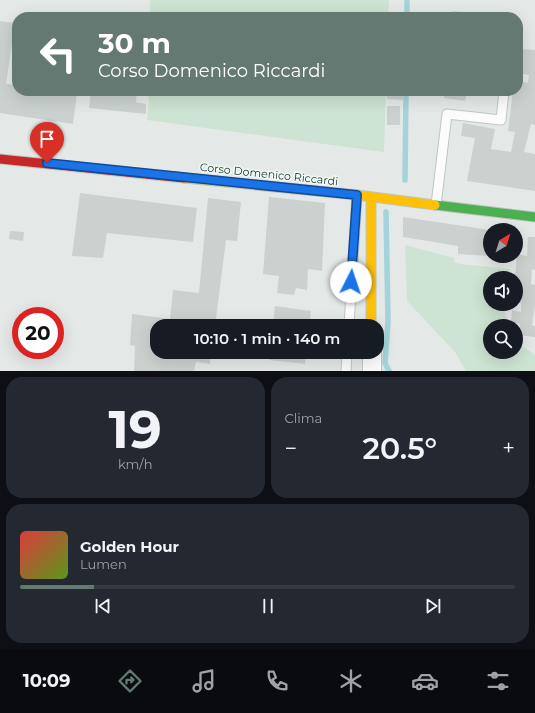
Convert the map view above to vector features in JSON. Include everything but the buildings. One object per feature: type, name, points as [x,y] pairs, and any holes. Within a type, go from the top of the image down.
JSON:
[{"type":"main road","name":"Corso Domenico Riccardi","points":[[0,159],[357,195],[535,217]]},
{"type":"main road","points":[[370,197],[371,319]]},
{"type":"street","points":[[372,359],[372,371]]},
{"type":"lane","points":[[436,205],[447,114],[501,120],[503,96]]},
{"type":"lane","points":[[349,319],[357,195]]},
{"type":"lane","points":[[346,371],[347,359]]},
{"type":"green space","points":[[150,0],[389,0],[388,12],[150,12]]},
{"type":"green space","points":[[148,96],[386,96],[384,152],[147,120],[149,102]]},
{"type":"green space","points":[[405,245],[454,258],[454,262],[460,264],[510,269],[510,271],[483,271],[483,311],[505,311],[506,319],[483,319],[483,359],[523,359],[523,347],[535,355],[535,371],[466,371],[455,352],[407,301]]},
{"type":"waterway","points":[[407,0],[407,12]]},
{"type":"waterway","points":[[405,180],[406,96]]},
{"type":"waterway","points":[[386,212],[388,322],[385,363],[389,371]]},
{"type":"traffic: fast","points":[[435,205],[535,217]]},
{"type":"traffic: slow","points":[[184,178],[357,195],[435,205]]},
{"type":"traffic: slow","points":[[371,197],[371,319]]},
{"type":"traffic: jam","points":[[0,159],[184,178]]},
{"type":"route","points":[[47,163],[357,195],[351,282]]}]
